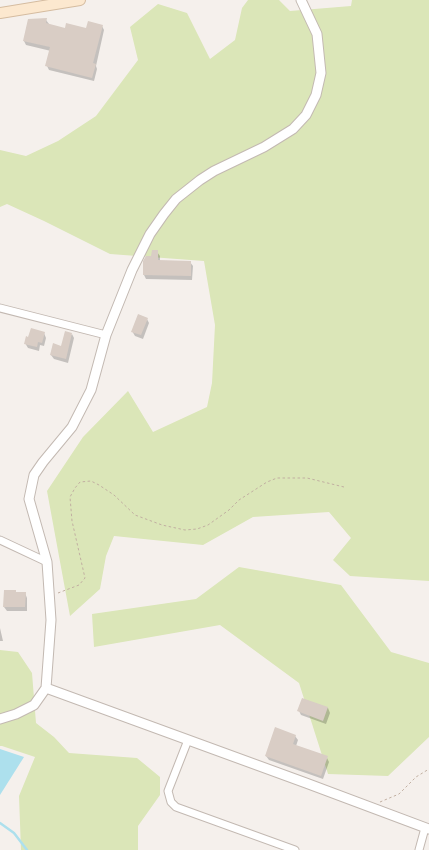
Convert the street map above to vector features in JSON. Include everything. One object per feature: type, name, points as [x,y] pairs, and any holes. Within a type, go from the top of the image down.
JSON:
[{"type":"main road","points":[[0,13],[80,0]]},
{"type":"street","points":[[0,719],[34,706],[46,688],[51,620],[50,597],[47,562],[29,499],[34,475],[42,462],[72,426],[91,390],[106,335],[132,270],[150,234],[176,199],[214,171],[264,147],[293,129],[306,115],[316,95],[321,73],[317,34],[301,0]]},
{"type":"street","points":[[0,308],[106,335]]},
{"type":"street","points":[[0,540],[47,562]]},
{"type":"street","points":[[46,688],[427,828],[418,850]]},
{"type":"street","points":[[188,740],[168,791],[171,802],[176,807],[295,850]]},
{"type":"path","points":[[50,597],[78,585],[85,578],[72,521],[70,497],[80,482],[91,481],[99,484],[135,515],[162,525],[185,530],[198,530],[208,525],[239,500],[267,482],[277,478],[307,478],[344,487]]},
{"type":"path","points":[[368,806],[399,794],[416,777],[429,769]]},
{"type":"green space","points":[[248,0],[279,0],[290,11],[351,6],[352,0],[429,0],[429,581],[350,576],[333,560],[351,538],[329,512],[253,517],[203,545],[114,536],[106,556],[100,589],[70,616],[47,491],[83,437],[128,391],[153,432],[207,407],[212,383],[215,325],[204,261],[110,254],[7,204],[0,207],[0,150],[26,156],[58,141],[96,116],[138,60],[130,27],[158,4],[187,13],[210,59],[235,40],[242,8]]},
{"type":"green space","points":[[239,567],[341,585],[391,652],[429,663],[429,737],[388,776],[328,774],[299,683],[220,625],[94,647],[92,614],[196,599]]},
{"type":"green space","points":[[0,650],[18,652],[32,673],[36,723],[54,737],[69,753],[137,758],[160,777],[160,795],[138,826],[138,850],[21,850],[19,796],[35,757],[0,746]]},
{"type":"water","points":[[0,749],[24,757],[0,795]]},
{"type":"building","points":[[47,18],[46,23],[65,28],[66,23],[86,28],[88,21],[103,25],[93,63],[96,64],[92,78],[45,66],[50,47],[23,41],[28,19]]},
{"type":"building","points":[[152,250],[158,250],[158,260],[191,261],[191,276],[143,275],[143,261],[146,256],[151,256]]},
{"type":"building","points":[[138,314],[148,318],[141,335],[131,332]]},
{"type":"building","points":[[31,328],[45,332],[42,343],[38,342],[37,347],[24,344]]},
{"type":"building","points":[[65,331],[72,333],[66,359],[50,355],[53,343],[61,346]]},
{"type":"building","points":[[4,590],[26,592],[25,607],[3,607]]},
{"type":"building","points":[[302,698],[328,707],[323,721],[297,711]]},
{"type":"building","points":[[275,727],[296,735],[293,744],[328,756],[321,776],[265,756]]},
{"type":"waterway","points":[[0,823],[14,833],[27,850]]}]
